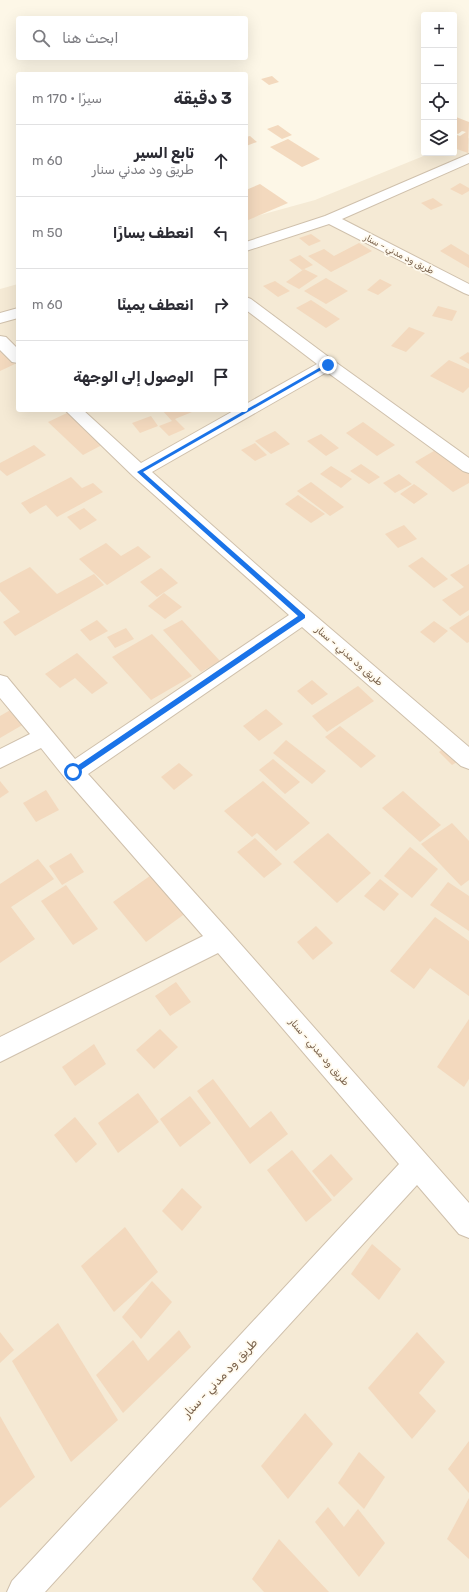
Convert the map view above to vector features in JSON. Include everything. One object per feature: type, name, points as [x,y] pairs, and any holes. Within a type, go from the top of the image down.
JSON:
[{"type":"street","points":[[248,245],[330,219],[469,158]]},
{"type":"street","name":"طريق ود مدني - سنار","points":[[330,219],[469,290]]},
{"type":"street","points":[[248,304],[328,365],[469,467]]},
{"type":"street","points":[[0,318],[16,314]]},
{"type":"street","points":[[0,341],[16,356]]},
{"type":"street","points":[[248,410],[328,365]]},
{"type":"street","name":"طريق ود مدني - سنار","points":[[75,412],[139,472],[302,616],[469,760]]},
{"type":"street","points":[[139,472],[245,412]]},
{"type":"street","points":[[73,772],[302,616]]},
{"type":"street","name":"طريق ود مدني - سنار","points":[[0,683],[73,772],[221,939],[469,1224]]},
{"type":"street","points":[[0,759],[44,737]]},
{"type":"street","points":[[0,1050],[221,939]]},
{"type":"street","name":"طريق ود مدني - سنار","points":[[23,1592],[417,1165]]},
{"type":"shaded area","points":[[469,138],[469,1592],[0,1592],[0,289],[16,285],[16,412],[248,412],[248,218],[315,200],[424,156],[457,156],[457,143]]},
{"type":"building","points":[[272,76],[279,82],[269,85],[261,79]]},
{"type":"building","points":[[457,117],[469,122],[468,153],[457,149],[457,135],[460,136],[466,132],[462,131],[458,134]]},
{"type":"building","points":[[278,125],[292,135],[282,139],[267,129]]},
{"type":"building","points":[[248,136],[250,136],[257,142],[248,145]]},
{"type":"building","points":[[288,139],[320,159],[302,167],[270,147]]},
{"type":"building","points":[[460,183],[469,188],[469,191],[462,195],[450,189]]},
{"type":"building","points":[[260,184],[288,203],[248,220],[248,189]]},
{"type":"building","points":[[433,198],[443,205],[431,210],[421,203]]},
{"type":"building","points":[[311,234],[321,241],[309,246],[299,238]]},
{"type":"building","points":[[359,243],[372,251],[331,272],[308,256],[324,249],[334,256]]},
{"type":"building","points":[[451,244],[469,255],[469,268],[440,251]]},
{"type":"building","points":[[300,255],[313,265],[302,270],[289,260]]},
{"type":"building","points":[[304,269],[318,276],[299,289],[286,282]]},
{"type":"building","points":[[326,278],[348,291],[326,304],[304,291]]},
{"type":"building","points":[[380,279],[392,285],[378,295],[367,290]]},
{"type":"building","points":[[275,281],[290,291],[278,297],[263,286]]},
{"type":"building","points":[[311,300],[340,319],[326,328],[296,308]]},
{"type":"building","points":[[438,306],[457,311],[452,321],[432,316]]},
{"type":"building","points":[[409,327],[425,333],[406,352],[391,346]]},
{"type":"building","points":[[0,350],[15,364],[0,371]]},
{"type":"building","points":[[468,352],[469,353],[469,364],[459,358]]},
{"type":"building","points":[[449,360],[469,369],[469,387],[463,393],[430,376]]},
{"type":"building","points":[[164,412],[192,412],[175,419],[185,429],[169,436],[159,426],[172,421]]},
{"type":"building","points":[[67,413],[102,445],[83,455],[48,422]]},
{"type":"building","points":[[151,416],[158,426],[140,433],[132,423]]},
{"type":"building","points":[[363,422],[395,445],[377,456],[346,433]]},
{"type":"building","points":[[275,431],[290,444],[271,454],[255,441]]},
{"type":"building","points":[[321,434],[339,448],[326,456],[307,441]]},
{"type":"building","points":[[255,443],[267,455],[255,461],[241,450]]},
{"type":"building","points":[[34,445],[46,455],[7,476],[0,470],[0,463]]},
{"type":"building","points":[[439,448],[469,471],[469,483],[453,492],[415,462]]},
{"type":"building","points":[[361,464],[380,477],[369,484],[350,471]]},
{"type":"building","points":[[331,466],[352,479],[341,488],[320,474]]},
{"type":"building","points":[[399,474],[412,484],[395,493],[383,483]]},
{"type":"building","points":[[71,477],[82,488],[93,483],[103,492],[57,517],[46,505],[30,514],[21,503]]},
{"type":"building","points":[[311,482],[344,507],[330,516],[297,491]]},
{"type":"building","points":[[414,484],[428,494],[414,504],[400,494]]},
{"type":"building","points":[[298,495],[325,514],[311,523],[285,504]]},
{"type":"building","points":[[84,508],[97,520],[80,530],[67,517]]},
{"type":"building","points":[[404,525],[417,539],[398,548],[385,534]]},
{"type":"building","points":[[106,543],[121,556],[138,546],[151,557],[107,585],[79,559]]},
{"type":"building","points":[[422,557],[448,579],[434,588],[408,566]]},
{"type":"building","points":[[469,564],[469,610],[460,616],[442,600],[464,587],[450,575]]},
{"type":"building","points":[[30,567],[57,594],[94,574],[104,585],[15,636],[3,622],[20,612],[0,591],[0,583]]},
{"type":"building","points":[[161,568],[178,583],[157,597],[140,582]]},
{"type":"building","points":[[164,593],[182,607],[165,619],[148,606]]},
{"type":"building","points":[[469,615],[469,642],[467,643],[449,628]]},
{"type":"building","points":[[97,620],[108,631],[90,641],[80,630]]},
{"type":"building","points":[[182,620],[220,661],[201,672],[163,630]]},
{"type":"building","points":[[434,621],[448,631],[434,643],[420,632]]},
{"type":"building","points":[[126,628],[134,639],[115,648],[107,637]]},
{"type":"building","points":[[152,634],[192,676],[151,700],[112,657]]},
{"type":"building","points":[[77,653],[108,683],[92,694],[75,678],[60,688],[45,674]]},
{"type":"building","points":[[312,680],[328,694],[312,705],[297,691]]},
{"type":"building","points":[[358,686],[374,701],[327,732],[312,716]]},
{"type":"building","points":[[19,705],[31,720],[0,738],[0,716]]},
{"type":"building","points":[[266,709],[283,724],[259,741],[243,726]]},
{"type":"building","points":[[340,726],[376,756],[361,768],[325,737]]},
{"type":"building","points":[[286,740],[326,771],[312,784],[273,753]]},
{"type":"building","points":[[453,742],[467,756],[452,765],[439,752]]},
{"type":"building","points":[[273,759],[300,782],[285,794],[259,770]]},
{"type":"building","points":[[179,763],[193,775],[174,790],[161,777]]},
{"type":"building","points":[[0,781],[9,792],[0,798]]},
{"type":"building","points":[[263,781],[310,823],[276,851],[257,833],[252,837],[224,811]]},
{"type":"building","points":[[46,790],[59,810],[36,822],[23,803]]},
{"type":"building","points":[[403,791],[441,825],[420,842],[382,808]]},
{"type":"building","points":[[452,823],[469,841],[469,880],[461,886],[421,844]]},
{"type":"building","points":[[328,833],[371,873],[337,903],[293,862]]},
{"type":"building","points":[[255,838],[282,864],[264,878],[237,852]]},
{"type":"building","points":[[410,847],[438,869],[412,898],[384,876]]},
{"type":"building","points":[[71,853],[84,872],[62,885],[49,866]]},
{"type":"building","points":[[38,859],[54,879],[11,907],[35,939],[0,963],[0,884]]},
{"type":"building","points":[[157,871],[190,910],[146,942],[113,902]]},
{"type":"building","points":[[380,879],[399,894],[384,911],[364,896]]},
{"type":"building","points":[[448,882],[469,896],[469,931],[430,905]]},
{"type":"building","points":[[66,885],[98,929],[73,945],[41,901]]},
{"type":"building","points":[[435,917],[469,941],[469,996],[430,968],[414,989],[390,971]]},
{"type":"building","points":[[316,926],[333,943],[313,960],[297,942]]},
{"type":"building","points":[[176,982],[191,1002],[170,1016],[155,996]]},
{"type":"building","points":[[469,1019],[469,1079],[464,1087],[437,1067]]},
{"type":"building","points":[[160,1029],[178,1047],[154,1069],[136,1050]]},
{"type":"building","points":[[94,1044],[106,1064],[75,1086],[62,1067]]},
{"type":"building","points":[[213,1079],[250,1128],[271,1111],[288,1134],[250,1164],[197,1091]]},
{"type":"building","points":[[138,1093],[159,1122],[118,1153],[98,1123]]},
{"type":"building","points":[[190,1096],[211,1123],[180,1147],[160,1119]]},
{"type":"building","points":[[75,1117],[97,1144],[76,1163],[54,1135]]},
{"type":"building","points":[[292,1150],[332,1200],[306,1222],[267,1170]]},
{"type":"building","points":[[331,1154],[353,1179],[334,1197],[312,1171]]},
{"type":"building","points":[[182,1188],[202,1207],[182,1231],[162,1211]]},
{"type":"building","points":[[125,1227],[158,1272],[114,1312],[81,1266]]},
{"type":"building","points":[[372,1244],[401,1269],[379,1300],[351,1274]]},
{"type":"building","points":[[152,1281],[172,1302],[141,1339],[122,1317]]},
{"type":"building","points":[[58,1323],[118,1420],[71,1462],[12,1361]]},
{"type":"building","points":[[179,1330],[191,1347],[123,1413],[96,1375],[133,1340],[148,1361]]},
{"type":"building","points":[[0,1332],[14,1350],[0,1363]]},
{"type":"building","points":[[417,1332],[445,1362],[419,1393],[436,1411],[412,1439],[368,1388]]},
{"type":"building","points":[[305,1413],[333,1444],[288,1499],[261,1466]]},
{"type":"building","points":[[0,1416],[35,1477],[0,1508]]},
{"type":"building","points":[[469,1441],[469,1493],[448,1469]]},
{"type":"building","points":[[359,1452],[385,1477],[364,1509],[338,1483]]},
{"type":"building","points":[[469,1498],[469,1559],[447,1539]]},
{"type":"building","points":[[328,1507],[344,1527],[358,1509],[385,1543],[359,1577],[315,1522]]},
{"type":"building","points":[[279,1539],[329,1592],[264,1592],[252,1579]]},
{"type":"route","points":[[73,772],[302,616],[139,472],[328,365]]}]
